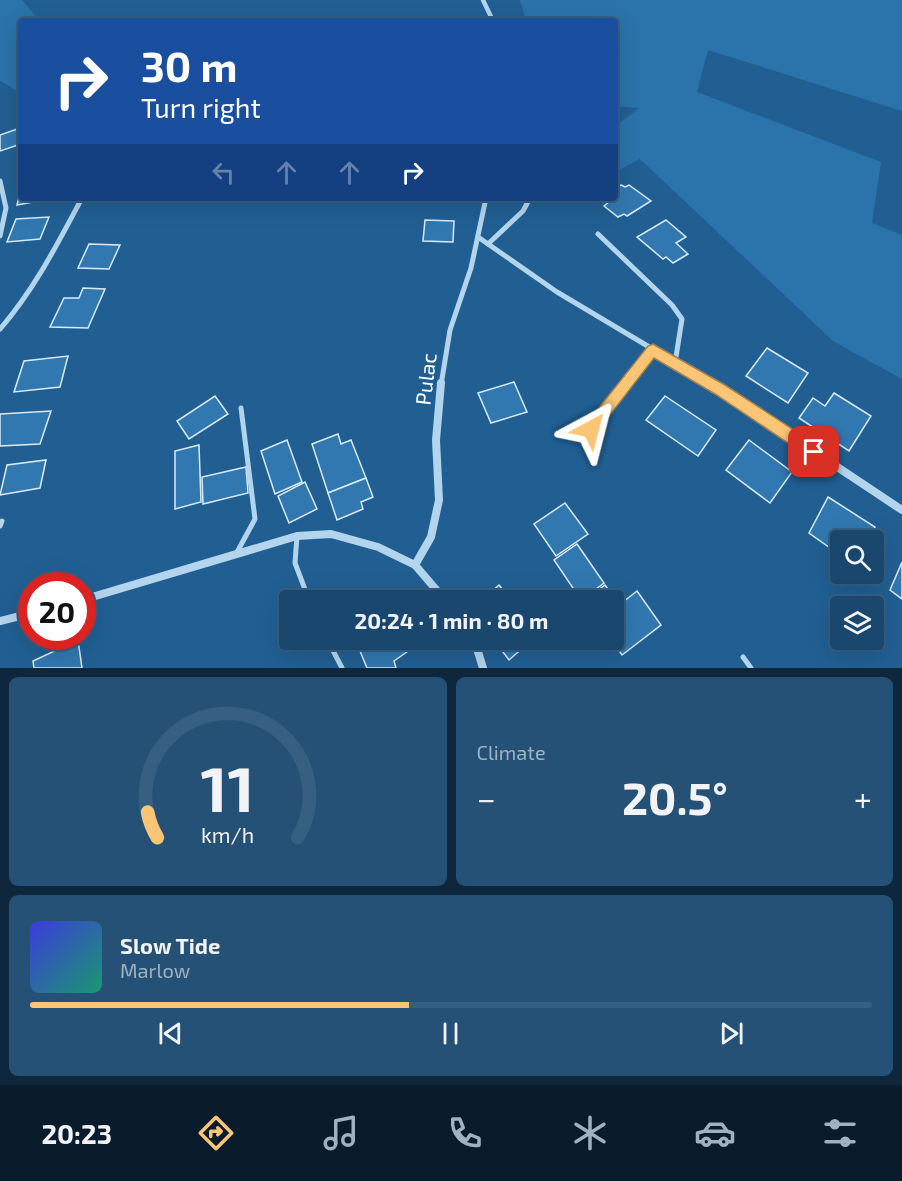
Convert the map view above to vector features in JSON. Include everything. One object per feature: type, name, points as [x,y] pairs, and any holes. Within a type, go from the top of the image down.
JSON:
[{"type":"street","points":[[483,0],[492,18]]},
{"type":"street","points":[[0,181],[7,198],[6,221],[0,236]]},
{"type":"street","points":[[0,329],[13,314],[55,248],[80,201]]},
{"type":"street","name":"Pulac","points":[[415,565],[431,537],[439,500],[436,440],[441,385],[450,330],[471,268],[485,201]]},
{"type":"street","points":[[488,244],[522,211],[528,201]]},
{"type":"street","points":[[598,234],[672,305],[682,319],[675,363]]},
{"type":"street","points":[[478,237],[557,292],[720,389],[902,510]]},
{"type":"street","points":[[96,596],[297,536],[331,534],[378,547],[415,565],[436,590]]},
{"type":"street","points":[[0,621],[18,617]]},
{"type":"street","points":[[477,650],[483,668]]},
{"type":"lane","points":[[591,429],[653,350]]},
{"type":"lane","points":[[236,554],[255,519],[241,408]]},
{"type":"lane","points":[[297,536],[295,563],[305,590]]},
{"type":"lane","points":[[333,650],[342,668]]},
{"type":"lane","points":[[743,657],[751,668]]},
{"type":"shaded area","points":[[0,0],[22,0],[37,18],[18,18],[18,91],[0,81]]},
{"type":"shaded area","points":[[520,0],[902,0],[902,111],[708,50],[697,92],[881,162],[872,223],[902,235],[902,379],[833,341],[640,159],[618,170],[618,124],[639,108],[618,106],[618,18],[525,18]]},
{"type":"building","points":[[18,129],[18,145],[0,151],[0,135]]},
{"type":"building","points":[[629,185],[651,201],[627,216],[624,214],[618,217],[604,206],[608,201],[618,201],[618,187]]},
{"type":"building","points":[[18,201],[38,201],[17,205]]},
{"type":"building","points":[[49,217],[40,239],[7,242],[16,219]]},
{"type":"building","points":[[425,220],[454,221],[453,242],[423,241]]},
{"type":"building","points":[[666,220],[686,237],[676,243],[688,254],[673,263],[666,257],[663,259],[637,237]]},
{"type":"building","points":[[89,244],[120,245],[109,269],[78,268]]},
{"type":"building","points":[[83,288],[105,289],[88,328],[50,327],[64,298],[79,298]]},
{"type":"building","points":[[767,348],[808,373],[788,403],[746,376]]},
{"type":"building","points":[[68,356],[60,387],[14,392],[24,361]]},
{"type":"building","points":[[514,382],[527,412],[491,423],[478,393]]},
{"type":"building","points":[[834,393],[871,416],[849,451],[799,418],[813,398],[825,406]]},
{"type":"building","points":[[215,396],[228,414],[189,439],[177,421]]},
{"type":"building","points":[[665,396],[716,430],[698,456],[646,420]]},
{"type":"building","points":[[51,411],[40,444],[0,446],[0,414]]},
{"type":"building","points":[[338,434],[341,444],[351,440],[366,478],[328,493],[312,444]]},
{"type":"building","points":[[287,440],[302,482],[275,494],[261,451]]},
{"type":"building","points":[[749,440],[792,472],[770,503],[726,470]]},
{"type":"building","points":[[199,445],[201,502],[175,509],[175,451]]},
{"type":"building","points":[[46,460],[40,488],[0,495],[7,465]]},
{"type":"building","points":[[246,467],[248,493],[203,504],[202,477]]},
{"type":"building","points":[[366,478],[373,497],[361,502],[363,509],[337,520],[328,493]]},
{"type":"building","points":[[305,482],[317,509],[289,523],[278,496]]},
{"type":"building","points":[[828,497],[875,527],[874,530],[830,530],[830,548],[809,533]]},
{"type":"building","points":[[565,503],[588,534],[556,556],[534,524]]},
{"type":"building","points":[[577,544],[604,583],[595,590],[574,590],[554,560]]},
{"type":"building","points":[[902,562],[902,599],[890,590]]},
{"type":"building","points":[[499,585],[503,590],[493,590]]},
{"type":"building","points":[[605,585],[609,590],[598,590]]},
{"type":"building","points":[[637,591],[661,625],[622,655],[619,650],[624,650],[624,601]]},
{"type":"building","points":[[57,650],[79,650],[82,668],[34,668],[33,661]]},
{"type":"building","points":[[360,650],[410,650],[394,661],[396,668],[367,668]]},
{"type":"building","points":[[501,650],[520,650],[509,660]]},
{"type":"route","points":[[591,429],[653,350],[720,389],[814,452]]}]
